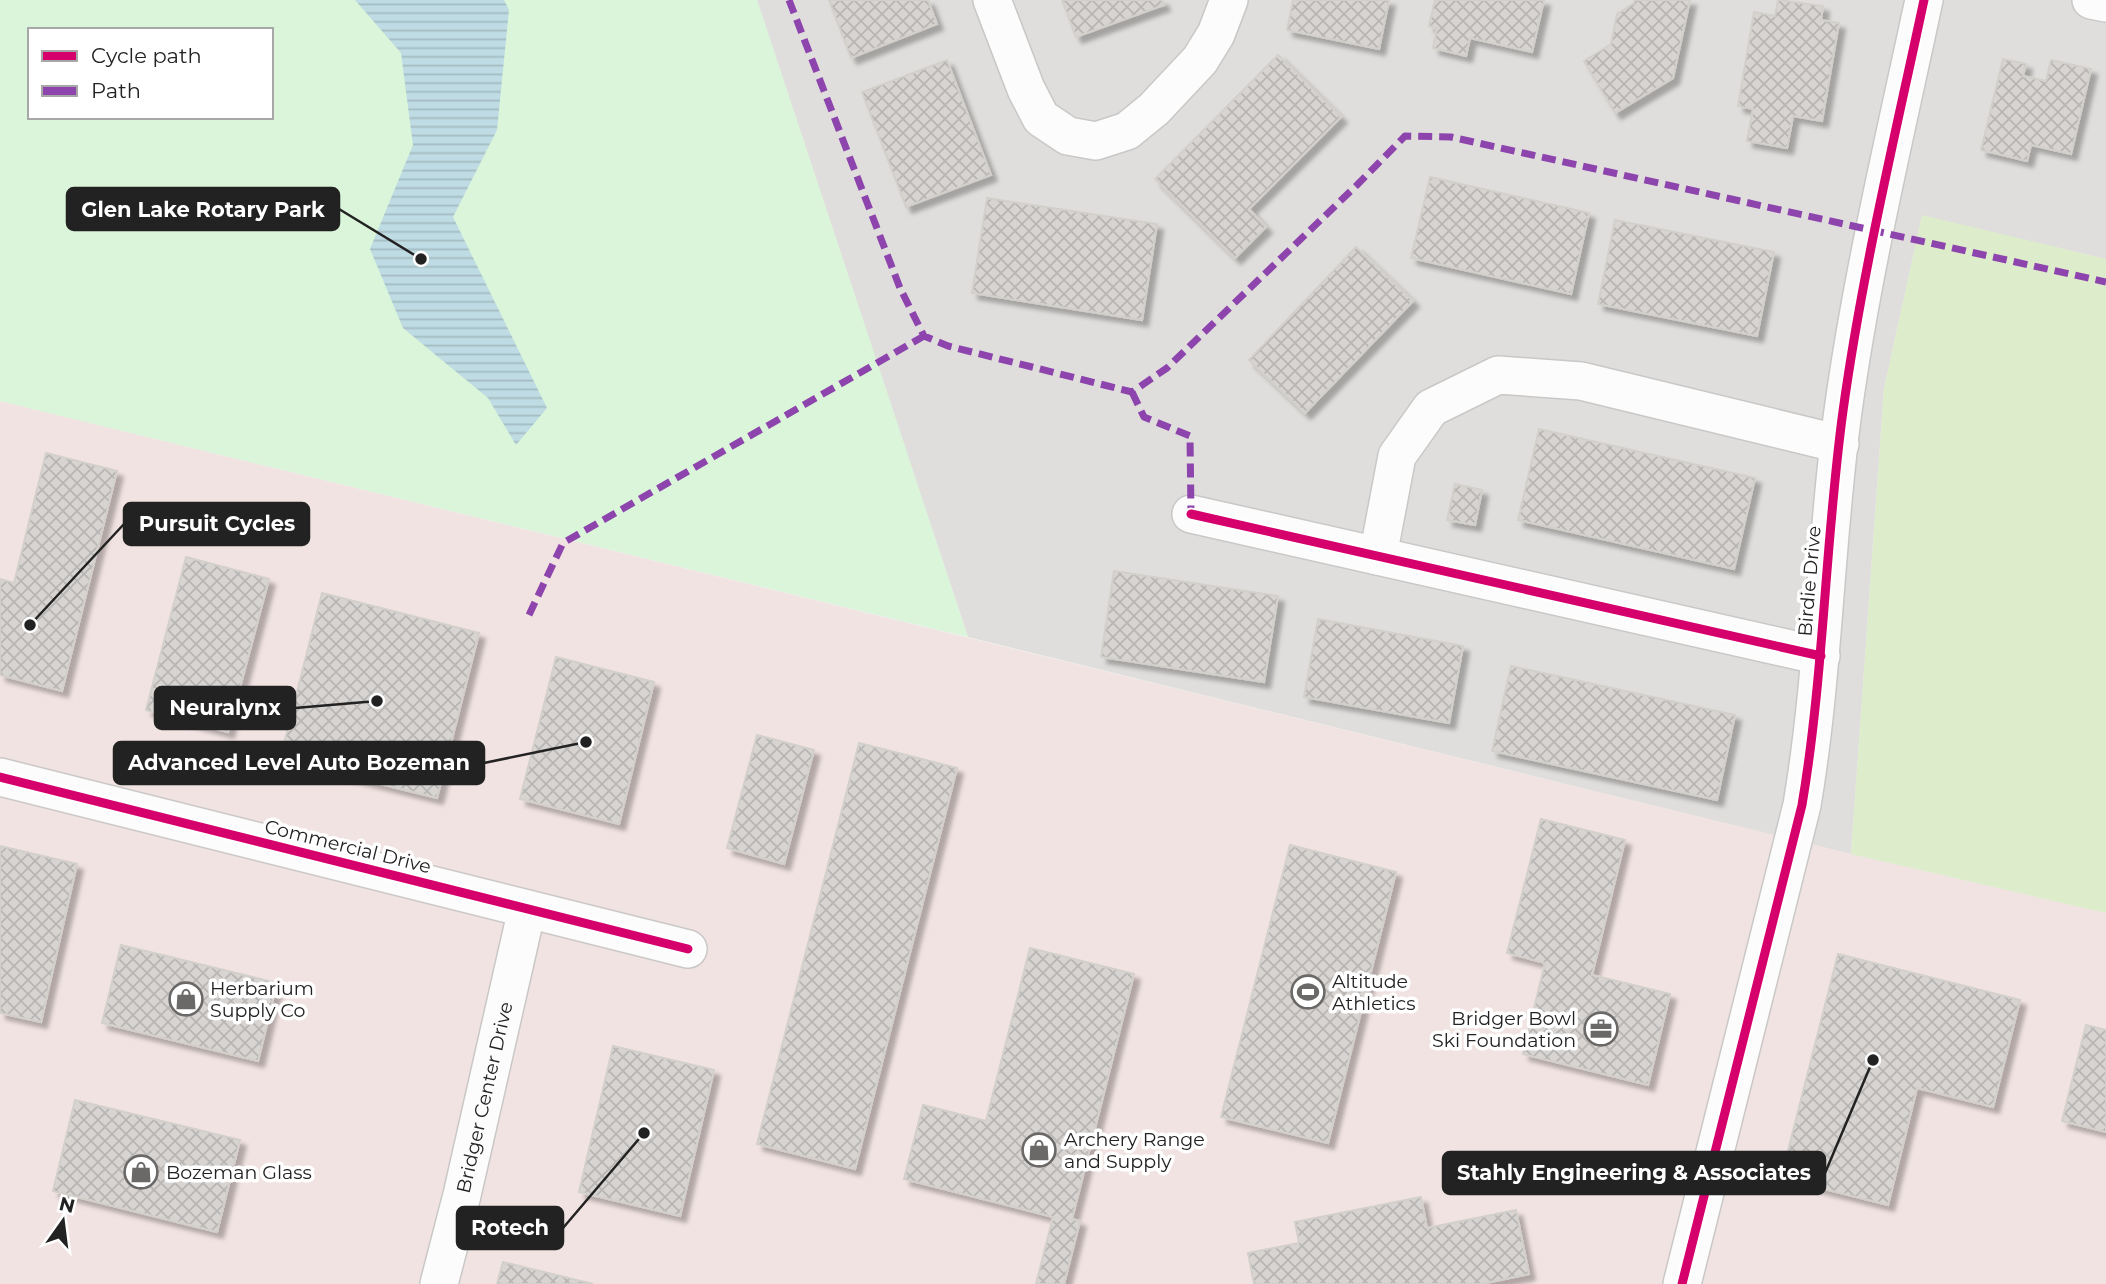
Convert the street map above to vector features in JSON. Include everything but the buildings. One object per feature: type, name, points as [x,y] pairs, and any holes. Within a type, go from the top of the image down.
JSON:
[{"type":"street","points":[[992,0],[1026,89],[1041,118],[1068,136],[1096,141],[1127,131],[1153,109],[1200,60],[1216,34],[1228,0]]},
{"type":"street","name":"Birdie Drive","points":[[1682,1284],[1802,806],[1812,748],[1825,583],[1843,411],[1874,232],[1924,0]]},
{"type":"street","points":[[2091,0],[2106,3]]},
{"type":"street","points":[[1378,556],[1397,456],[1431,408],[1498,375],[1581,381],[1840,444]]},
{"type":"street","points":[[1191,514],[1821,656]]},
{"type":"street","name":"Commercial Drive","points":[[0,777],[688,949]]},
{"type":"street","name":"Bridger Center Drive","points":[[439,1284],[527,909]]},
{"type":"shaded area","points":[[757,0],[2106,0],[2106,259],[1922,216],[1884,389],[1851,854],[968,637]]},
{"type":"shaded area","points":[[0,401],[1851,854],[2106,913],[2106,1284],[0,1284]]},
{"type":"green space","points":[[0,0],[757,0],[968,637],[0,401]]},
{"type":"green space","points":[[1922,215],[2106,259],[2106,913],[1851,854],[1884,389]]},
{"type":"water","points":[[355,0],[504,0],[509,10],[497,130],[453,217],[547,408],[516,445],[488,398],[403,328],[370,249],[413,145],[401,53]]},
{"type":"marked path","points":[[789,0],[900,288],[924,336],[948,346],[1132,392],[1167,368],[1405,136],[1451,137],[2106,282]]},
{"type":"marked path","points":[[529,615],[563,543],[924,336]]},
{"type":"marked path","points":[[1132,392],[1144,417],[1190,436],[1191,514]]},
{"type":"cycle path","points":[[1682,1284],[1802,805],[1815,707],[1843,411],[1880,205],[1924,0]]},
{"type":"cycle path","points":[[1191,514],[1821,656]]},
{"type":"cycle path","points":[[0,777],[688,949]]},
{"type":"place","name":"Glen Lake Rotary Park","points":[[421,259]]},
{"type":"place","name":"Pursuit Cycles","points":[[30,625]]},
{"type":"place","name":"Neuralynx","points":[[377,701]]},
{"type":"place","name":"Advanced Level Auto Bozeman","points":[[586,742]]},
{"type":"place","name":"Altitude Athletics","points":[[1308,992]]},
{"type":"place","name":"Herbarium Supply Co","points":[[186,999]]},
{"type":"place","name":"Bridger Bowl Ski Foundation","points":[[1601,1029]]},
{"type":"place","name":"Stahly Engineering & Associates","points":[[1873,1060]]},
{"type":"place","name":"Rotech","points":[[644,1133]]},
{"type":"place","name":"Archery Range and Supply","points":[[1039,1150]]},
{"type":"place","name":"Bozeman Glass","points":[[141,1172]]}]
